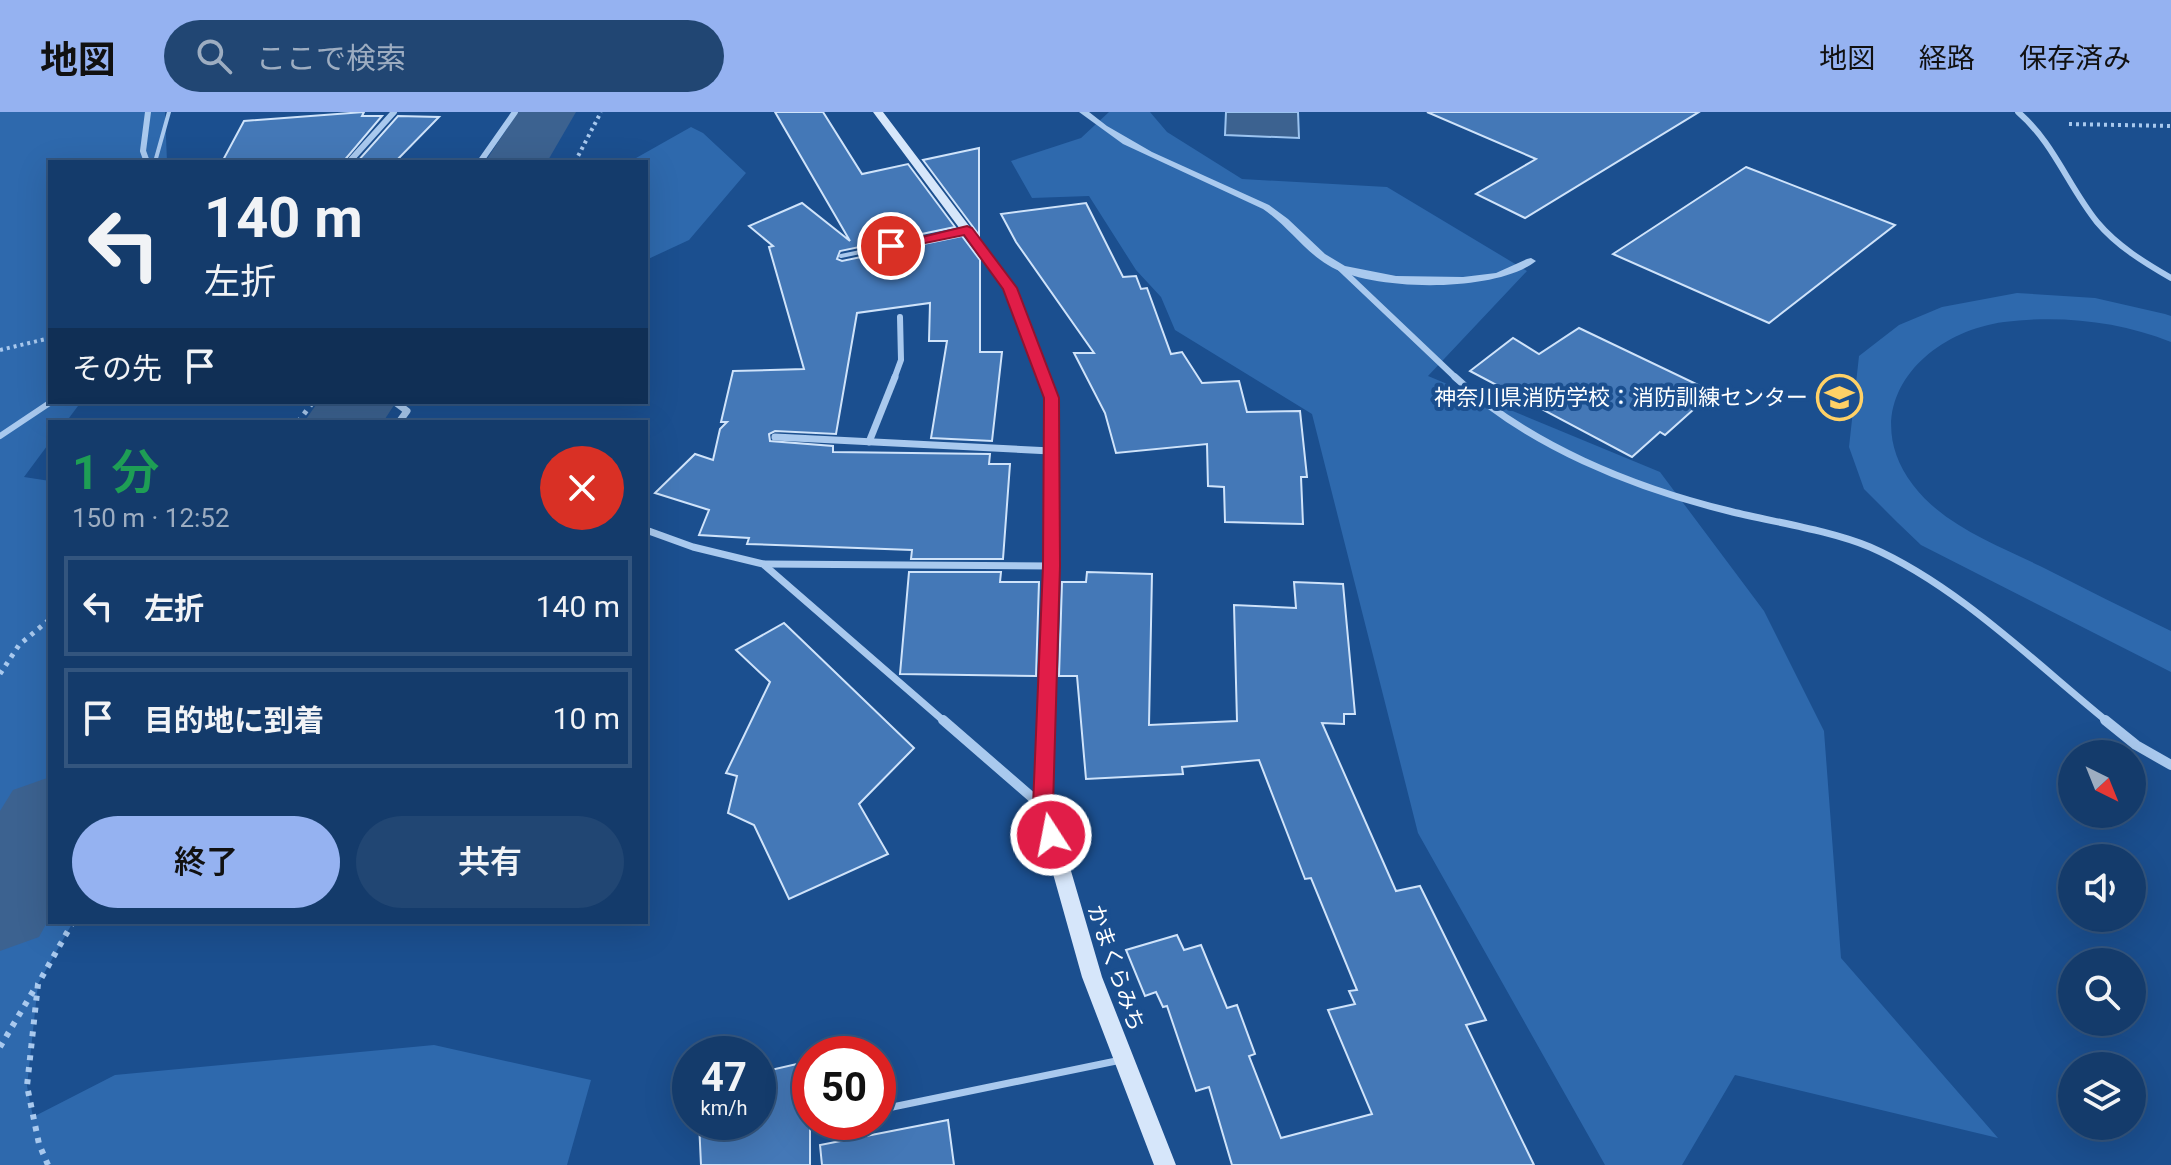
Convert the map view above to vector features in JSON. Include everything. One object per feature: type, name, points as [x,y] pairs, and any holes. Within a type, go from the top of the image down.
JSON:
[{"type":"main road","name":"かまくらみち","points":[[878,112],[1010,288],[1051,398],[1051,566],[1043,806],[1092,977],[1165,1165]]},
{"type":"street","points":[[146,160],[143,151],[148,112]]},
{"type":"street","points":[[351,160],[394,112]]},
{"type":"street","points":[[481,160],[515,112]]},
{"type":"street","points":[[1083,112],[1115,137],[1173,168],[1267,207],[1340,268],[1474,395],[1531,432],[1601,468],[1711,507],[1867,546],[1927,576],[2136,745],[2171,765]]},
{"type":"street","points":[[2018,112],[2032,123],[2057,155],[2098,223],[2140,260],[2171,278]]},
{"type":"street","points":[[1340,268],[1404,280],[1453,280],[1498,276],[1531,261]]},
{"type":"street","points":[[869,442],[901,360],[900,317]]},
{"type":"street","points":[[398,404],[407,411],[400,420]]},
{"type":"street","points":[[775,437],[1051,451]]},
{"type":"street","points":[[648,531],[693,547],[763,564],[1051,566]]},
{"type":"street","points":[[763,564],[1043,806]]},
{"type":"lane","points":[[156,160],[169,112]]},
{"type":"lane","points":[[841,256],[967,230]]},
{"type":"lane","points":[[0,436],[16,422],[48,404]]},
{"type":"lane","points":[[896,1106],[1124,1059]]},
{"type":"path","points":[[576,160],[601,112]]},
{"type":"path","points":[[2032,123],[2171,126]]},
{"type":"path","points":[[0,350],[48,338]]},
{"type":"path","points":[[0,674],[19,645],[48,621]]},
{"type":"path","points":[[0,1047],[72,924]]},
{"type":"path","points":[[38,984],[27,1086],[39,1144],[48,1165]]},
{"type":"shaded area","points":[[0,112],[165,112],[167,160],[48,160],[48,404],[80,404],[68,420],[48,420],[48,445],[24,477],[48,481],[48,924],[72,924],[38,984],[27,1086],[33,1117],[115,1075],[434,1045],[591,1080],[567,1165],[0,1165]]},
{"type":"shaded area","points":[[1109,112],[1150,112],[1167,132],[1242,179],[1387,187],[1527,271],[1428,376],[1660,472],[1764,611],[1824,731],[1841,958],[1998,1138],[1735,1075],[1682,1165],[1605,1165],[1418,833],[1312,414],[1175,330],[1161,297],[1136,270],[1089,196],[1032,198],[1011,161],[1081,138]]},
{"type":"shaded area","points":[[1226,112],[1298,112],[1299,138],[1225,135]]},
{"type":"shaded area","points":[[691,127],[703,133],[746,173],[689,240],[648,259],[648,160],[633,160]]},
{"type":"shaded area","points":[[2017,293],[2095,298],[2165,314],[2171,316],[2171,342],[2131,329],[2068,320],[2004,322],[1974,329],[1947,341],[1924,358],[1906,379],[1895,402],[1891,429],[1897,456],[1913,485],[1925,499],[1955,523],[2171,631],[2171,672],[1921,545],[1864,489],[1849,447],[1859,356],[1899,325],[1942,307]]},
{"type":"building","points":[[364,112],[362,116],[382,116],[345,160],[223,160],[244,121]]},
{"type":"building","points":[[775,112],[823,112],[862,174],[908,164],[955,227],[840,251],[837,259],[842,261],[962,236],[980,260],[980,352],[1002,352],[992,441],[931,438],[947,341],[929,341],[930,303],[857,313],[836,434],[775,431],[769,434],[770,441],[833,446],[833,452],[990,454],[989,464],[1010,464],[1003,559],[911,559],[912,550],[747,544],[749,538],[699,535],[709,510],[655,493],[695,454],[713,460],[720,429],[727,422],[721,422],[733,371],[804,369],[769,247],[773,246],[749,226],[802,203],[850,241]]},
{"type":"building","points":[[1427,112],[1699,112],[1525,218],[1476,194],[1536,159]]},
{"type":"building","points":[[398,116],[439,117],[397,160],[359,160]]},
{"type":"building","points":[[979,148],[979,235],[923,160]]},
{"type":"building","points":[[1746,167],[1895,225],[1769,323],[1613,254]]},
{"type":"building","points":[[1086,203],[1123,277],[1136,276],[1141,289],[1147,288],[1171,354],[1182,352],[1202,383],[1239,381],[1247,412],[1300,411],[1307,477],[1301,477],[1303,524],[1225,522],[1224,487],[1208,486],[1207,444],[1116,453],[1105,413],[1074,353],[1094,353],[1016,242],[1001,214]]},
{"type":"building","points":[[1579,328],[1713,392],[1665,435],[1660,432],[1632,457],[1470,371],[1513,338],[1539,354]]},
{"type":"building","points":[[909,572],[1001,572],[1000,582],[1039,582],[1036,676],[900,674]]},
{"type":"building","points":[[1087,572],[1152,574],[1149,725],[1237,721],[1234,605],[1296,608],[1294,582],[1343,584],[1355,714],[1344,714],[1344,724],[1322,723],[1396,891],[1420,886],[1486,1020],[1466,1025],[1534,1165],[1232,1165],[1209,1087],[1196,1091],[1167,1006],[1163,1007],[1156,992],[1145,996],[1126,950],[1177,935],[1184,950],[1201,945],[1227,1008],[1237,1005],[1255,1054],[1249,1056],[1281,1138],[1372,1114],[1328,1010],[1355,1004],[1349,991],[1357,990],[1311,878],[1305,879],[1259,760],[1182,767],[1183,774],[1086,779],[1077,676],[1059,676],[1062,582],[1086,582]]},
{"type":"building","points":[[784,623],[914,748],[859,804],[888,854],[789,899],[754,825],[728,813],[737,776],[726,773],[770,682],[736,650]]},
{"type":"building","points":[[792,1065],[792,1140],[810,1140],[810,1165],[701,1165],[700,1140],[776,1140],[776,1069]]},
{"type":"building","points":[[948,1120],[954,1165],[822,1165],[820,1145],[846,1140],[896,1140],[896,1130]]},
{"type":"waterway","points":[[517,160],[547,112]]},
{"type":"waterway","points":[[344,420],[356,404]]},
{"type":"waterway","points":[[0,904],[48,823]]},
{"type":"place","name":"神奈川県消防学校：消防訓練センター","points":[[1839,397]]},
{"type":"route","points":[[891,246],[967,230],[1010,288],[1051,398],[1051,566],[1043,806],[1051,835]]}]
